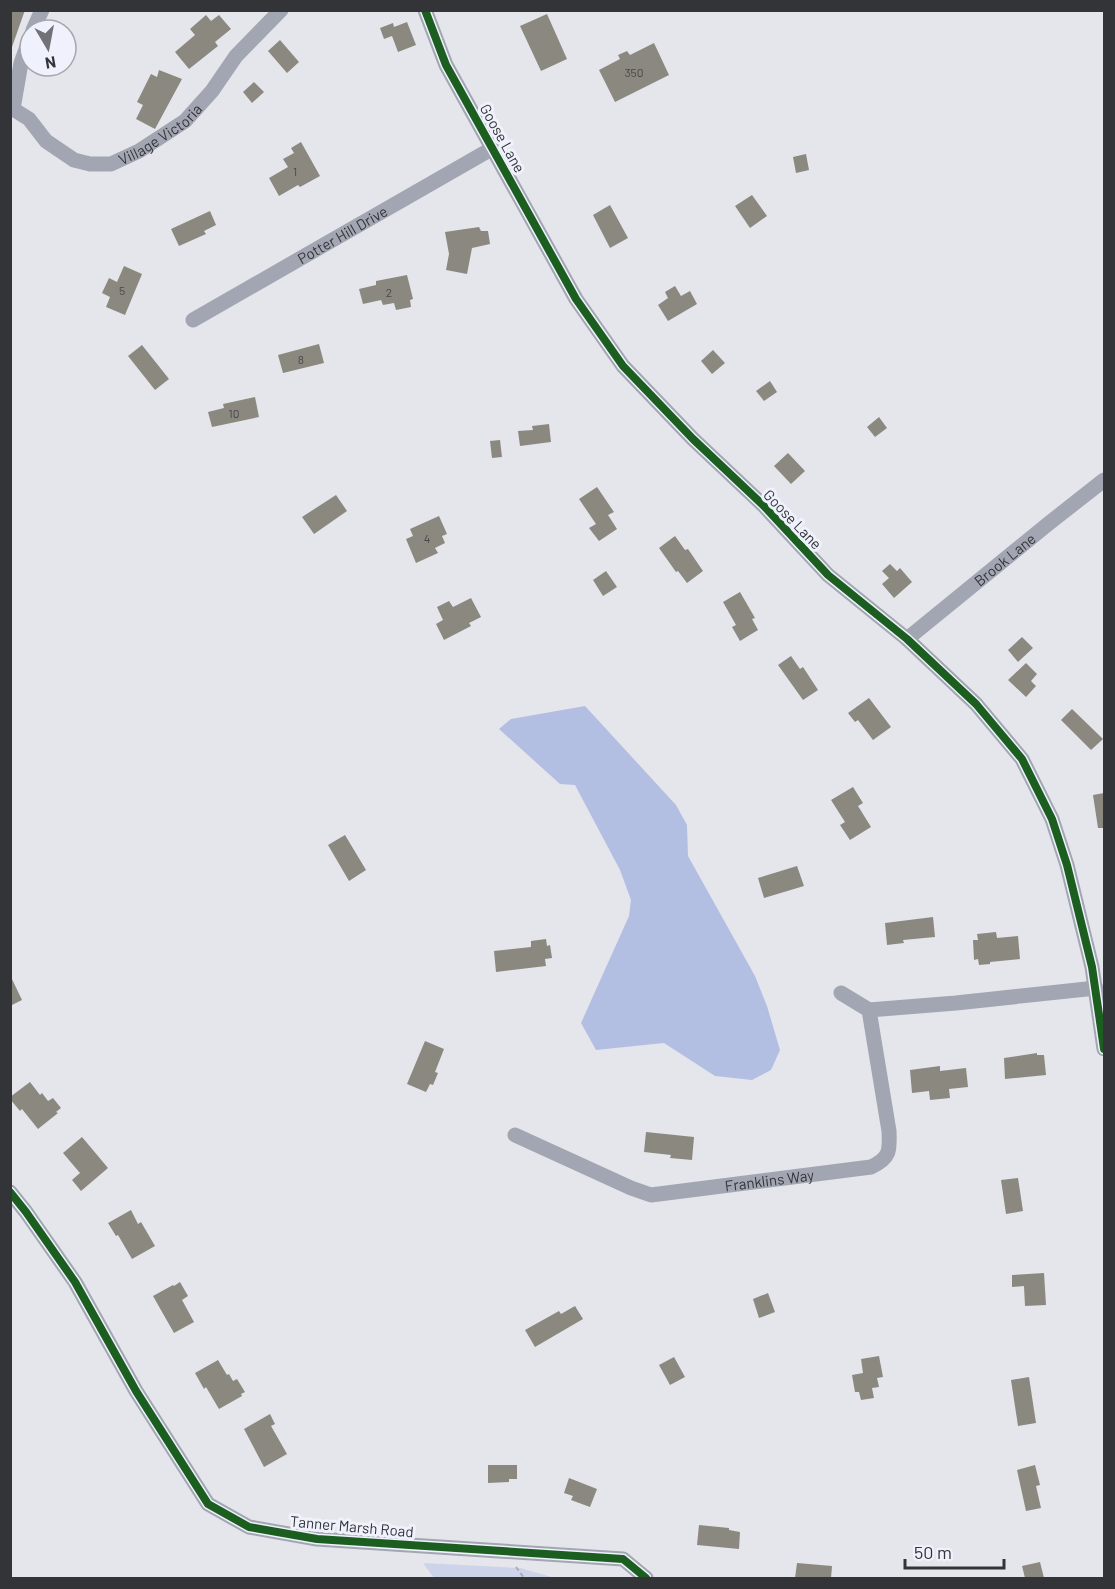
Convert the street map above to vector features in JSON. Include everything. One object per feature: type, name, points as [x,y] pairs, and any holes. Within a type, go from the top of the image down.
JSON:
[{"type":"street","name":"Village Victoria","points":[[18,78],[12,116],[29,118],[46,141],[74,160],[90,164],[111,164],[138,152],[185,121],[212,91],[236,56],[281,10]]},
{"type":"street","name":"Goose Lane","points":[[425,10],[446,65],[576,298],[623,366],[693,439],[763,505],[828,575],[907,639],[976,705],[1022,759],[1052,819],[1098,966],[1096,988],[1104,1049]]},
{"type":"street","name":"Potter Hill Drive","points":[[193,320],[493,148]]},
{"type":"street","name":"Brook Lane","points":[[907,639],[1104,480]]},
{"type":"street","points":[[841,993],[869,1011],[956,1004],[1096,988]]},
{"type":"street","name":"Franklins Way","points":[[515,1135],[651,1195],[871,1167],[882,1162],[890,1149],[869,1011]]},
{"type":"street","name":"Tanner Marsh Road","points":[[10,1192],[75,1282],[136,1391],[208,1504],[249,1527],[316,1539],[623,1560],[646,1578]]},
{"type":"shaded area","points":[[423,1563],[520,1568],[555,1578],[434,1578]]},
{"type":"water","points":[[585,706],[676,805],[687,825],[688,856],[755,976],[780,1050],[771,1070],[752,1080],[715,1076],[664,1043],[596,1050],[581,1023],[629,916],[631,900],[620,870],[575,785],[560,784],[499,729],[511,719]]},
{"type":"building","points":[[10,10],[25,10],[22,18],[18,18],[18,30],[12,47],[10,47]]},
{"type":"building","points":[[547,14],[567,59],[541,71],[520,26]]},
{"type":"building","points":[[206,15],[211,21],[219,15],[231,29],[215,42],[218,46],[189,69],[175,52],[195,35],[190,29]]},
{"type":"building","points":[[407,22],[416,45],[398,52],[392,36],[384,39],[380,28],[393,23],[394,27]]},
{"type":"building","points":[[280,40],[299,62],[287,73],[268,51]]},
{"type":"building","points":[[654,43],[669,75],[615,102],[599,70],[620,59],[618,55],[627,51],[630,55]]},
{"type":"building","points":[[159,70],[182,79],[155,129],[136,119],[143,105],[137,102],[151,74],[157,77]]},
{"type":"building","points":[[254,82],[264,92],[252,103],[243,92]]},
{"type":"building","points":[[301,142],[320,176],[279,196],[269,178],[288,167],[283,159],[294,153],[291,148]]},
{"type":"building","points":[[806,154],[809,170],[796,173],[793,157]]},
{"type":"building","points":[[752,195],[767,216],[750,228],[735,206]]},
{"type":"building","points":[[610,205],[628,238],[610,248],[593,215]]},
{"type":"building","points":[[210,211],[216,225],[204,231],[206,234],[179,246],[171,229]]},
{"type":"building","points":[[479,227],[481,231],[488,231],[490,244],[472,248],[467,274],[446,270],[449,254],[445,232]]},
{"type":"building","points":[[124,266],[142,274],[125,315],[106,307],[110,297],[102,293],[109,278],[117,282]]},
{"type":"building","points":[[407,275],[413,299],[410,300],[411,307],[396,310],[394,303],[383,305],[381,300],[363,304],[359,289],[376,285],[376,281]]},
{"type":"building","points":[[675,286],[681,296],[690,291],[697,304],[668,321],[658,305],[668,298],[665,292]]},
{"type":"building","points":[[319,344],[324,363],[283,373],[278,355]]},
{"type":"building","points":[[142,345],[169,379],[155,390],[128,356]]},
{"type":"building","points":[[713,350],[725,363],[712,374],[701,361]]},
{"type":"building","points":[[770,381],[777,392],[764,401],[756,391]]},
{"type":"building","points":[[255,397],[259,417],[212,427],[208,412],[224,408],[223,404]]},
{"type":"building","points":[[879,417],[887,428],[875,437],[867,427]]},
{"type":"building","points":[[549,424],[551,442],[520,446],[518,431],[533,430],[532,426]]},
{"type":"building","points":[[500,440],[502,457],[492,458],[490,441]]},
{"type":"building","points":[[788,453],[805,471],[791,484],[774,466]]},
{"type":"building","points":[[597,487],[614,512],[608,515],[617,529],[599,541],[589,528],[596,524],[579,499]]},
{"type":"building","points":[[336,495],[347,511],[314,534],[302,517]]},
{"type":"building","points":[[439,516],[447,534],[442,536],[445,543],[435,548],[438,553],[416,563],[406,539],[413,536],[410,529]]},
{"type":"building","points":[[675,536],[685,550],[688,549],[703,571],[687,583],[659,548]]},
{"type":"building","points":[[890,564],[897,571],[900,568],[912,582],[894,598],[882,584],[889,578],[882,571]]},
{"type":"building","points":[[606,571],[617,587],[603,596],[593,580]]},
{"type":"building","points":[[740,592],[755,618],[752,619],[758,630],[740,641],[732,627],[736,625],[723,602]]},
{"type":"building","points":[[471,598],[481,617],[469,623],[471,626],[444,640],[436,624],[443,620],[437,607],[449,601],[453,607]]},
{"type":"building","points":[[1022,637],[1033,648],[1018,662],[1008,650]]},
{"type":"building","points":[[791,656],[800,669],[803,667],[818,690],[803,700],[778,665]]},
{"type":"building","points":[[1026,663],[1037,674],[1031,681],[1036,686],[1026,697],[1008,680]]},
{"type":"building","points":[[869,698],[891,727],[873,740],[858,720],[855,722],[848,713]]},
{"type":"building","points":[[1072,709],[1103,739],[1091,750],[1061,720]]},
{"type":"building","points":[[853,787],[863,803],[858,806],[871,827],[850,840],[840,825],[845,822],[831,800]]},
{"type":"building","points":[[1104,793],[1104,828],[1098,828],[1093,795]]},
{"type":"building","points":[[345,835],[366,870],[349,881],[328,845]]},
{"type":"building","points":[[797,866],[804,886],[764,898],[758,878]]},
{"type":"building","points":[[933,917],[935,937],[903,940],[904,943],[887,945],[885,923]]},
{"type":"building","points":[[996,932],[997,938],[1018,936],[1020,959],[979,965],[978,959],[974,960],[973,940],[978,940],[977,934]]},
{"type":"building","points":[[546,939],[547,946],[550,945],[552,958],[545,959],[546,966],[496,972],[494,951],[531,947],[531,941]]},
{"type":"building","points":[[10,975],[22,1000],[10,1006]]},
{"type":"building","points":[[425,1041],[444,1049],[435,1072],[438,1073],[433,1085],[430,1084],[426,1092],[407,1084]]},
{"type":"building","points":[[1037,1053],[1037,1055],[1044,1055],[1046,1075],[1005,1079],[1004,1058]]},
{"type":"building","points":[[940,1066],[940,1071],[966,1068],[968,1087],[949,1089],[950,1098],[930,1100],[929,1091],[912,1093],[910,1070]]},
{"type":"building","points":[[30,1082],[40,1095],[42,1093],[48,1101],[53,1098],[61,1108],[38,1129],[22,1109],[20,1111],[10,1099]]},
{"type":"building","points":[[646,1132],[694,1137],[692,1160],[644,1152]]},
{"type":"building","points":[[82,1137],[108,1168],[81,1191],[72,1180],[80,1173],[63,1153]]},
{"type":"building","points":[[1018,1178],[1023,1211],[1006,1214],[1001,1180]]},
{"type":"building","points":[[131,1210],[138,1224],[141,1222],[155,1246],[132,1259],[108,1223]]},
{"type":"building","points":[[1044,1273],[1046,1305],[1025,1306],[1024,1286],[1012,1287],[1012,1275]]},
{"type":"building","points":[[180,1282],[188,1296],[182,1300],[194,1322],[174,1333],[153,1296]]},
{"type":"building","points":[[768,1293],[775,1312],[759,1318],[753,1299]]},
{"type":"building","points":[[575,1306],[583,1319],[535,1347],[525,1330],[559,1311],[561,1314]]},
{"type":"building","points":[[879,1356],[883,1377],[877,1378],[879,1387],[872,1388],[874,1398],[861,1400],[859,1392],[855,1392],[852,1375],[863,1373],[861,1359]]},
{"type":"building","points":[[674,1357],[685,1377],[670,1385],[659,1365]]},
{"type":"building","points":[[218,1360],[227,1375],[229,1374],[233,1381],[237,1379],[245,1392],[219,1409],[195,1373]]},
{"type":"building","points":[[1029,1377],[1036,1423],[1018,1426],[1011,1380]]},
{"type":"building","points":[[270,1414],[275,1424],[271,1426],[287,1454],[264,1467],[244,1429]]},
{"type":"building","points":[[488,1465],[517,1465],[517,1479],[509,1479],[509,1482],[488,1483]]},
{"type":"building","points":[[1035,1465],[1040,1485],[1036,1486],[1041,1508],[1026,1511],[1017,1470]]},
{"type":"building","points":[[569,1478],[597,1489],[590,1507],[571,1500],[573,1496],[564,1493]]},
{"type":"building","points":[[699,1525],[729,1528],[729,1530],[740,1532],[739,1549],[697,1545]]},
{"type":"building","points":[[1040,1562],[1044,1578],[1025,1578],[1022,1566]]},
{"type":"building","points":[[797,1563],[832,1566],[831,1578],[795,1578]]},
{"type":"cycle path","points":[[425,10],[446,65],[576,299],[623,366],[693,439],[763,505],[828,575],[907,639],[976,704],[1022,759],[1052,819],[1067,865],[1092,967],[1104,1049]]},
{"type":"cycle path","points":[[10,1192],[75,1282],[136,1391],[208,1504],[249,1527],[317,1539],[623,1559],[646,1578]]}]
